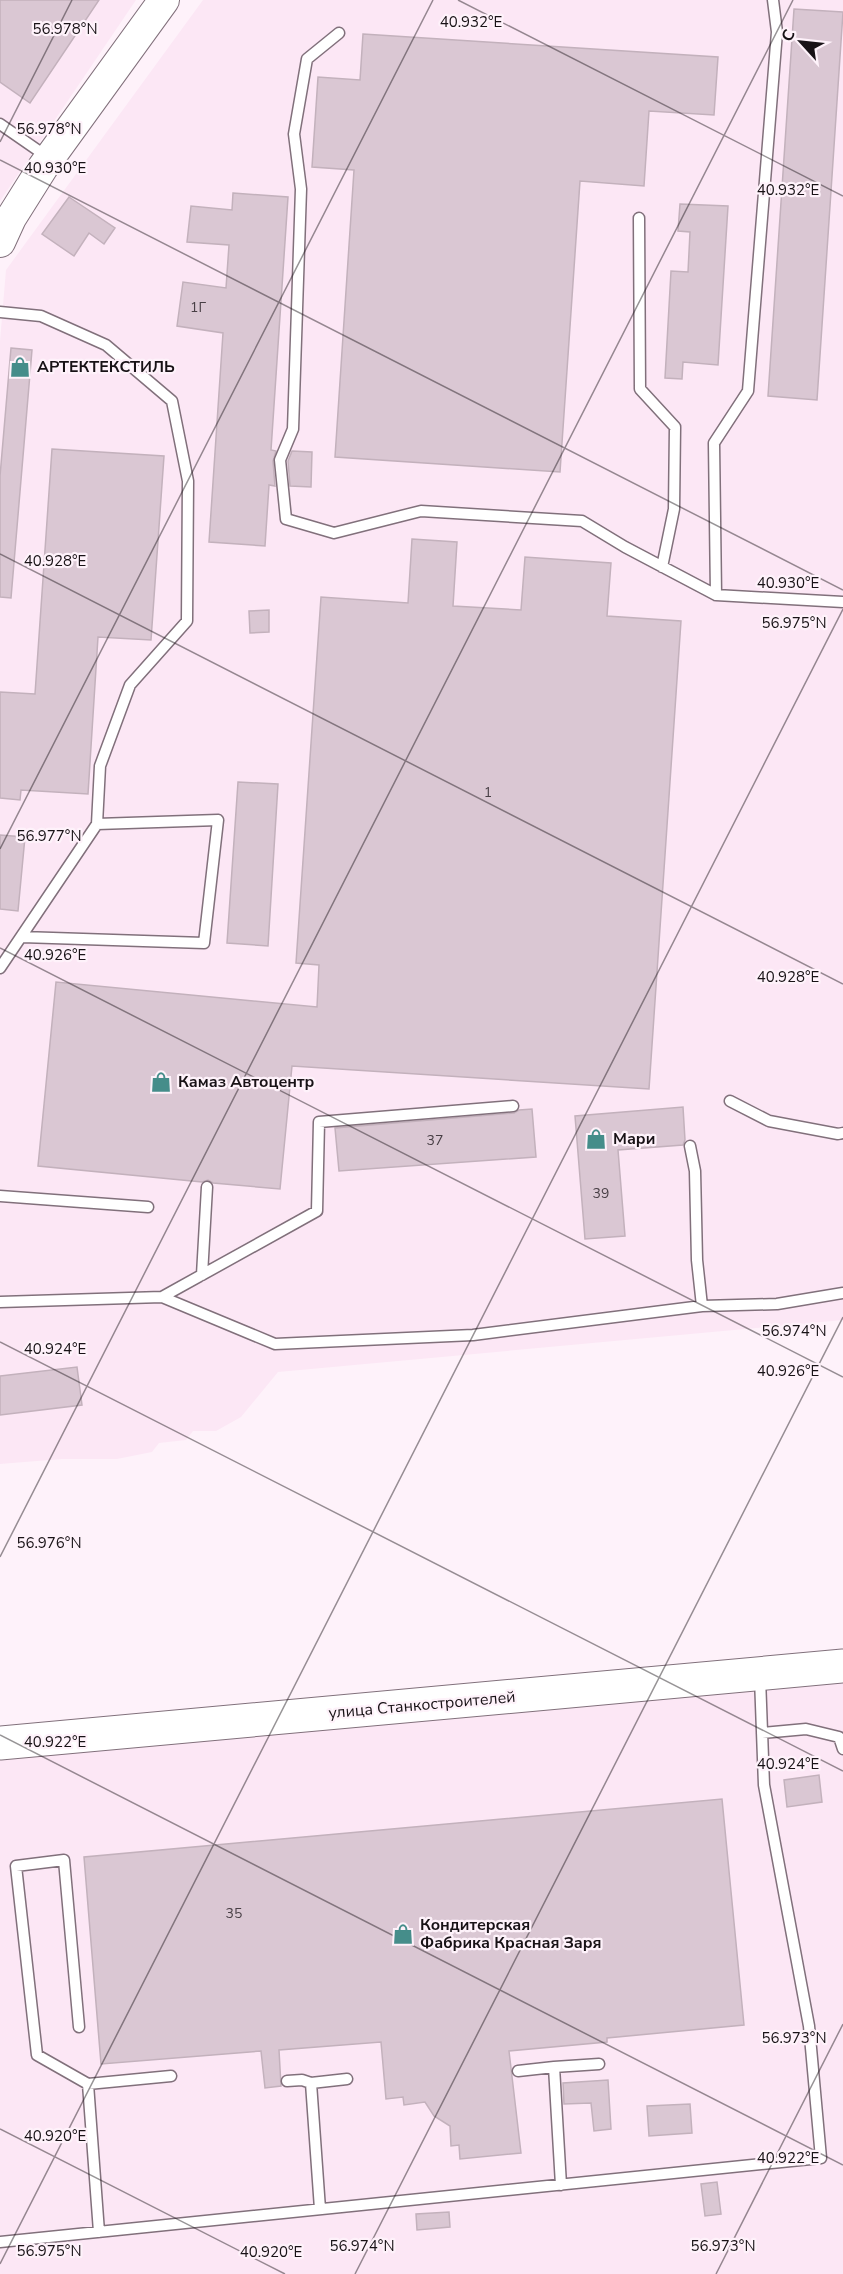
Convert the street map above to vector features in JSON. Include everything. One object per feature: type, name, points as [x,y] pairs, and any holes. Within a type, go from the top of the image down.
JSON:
[{"type":"main road","name":"улица Станкостроителей","points":[[0,1743],[843,1666]]},
{"type":"street","points":[[0,242],[27,190],[164,0]]},
{"type":"lane","points":[[716,595],[714,443],[748,391],[777,32],[773,0]]},
{"type":"lane","points":[[339,33],[307,59],[294,134],[301,189],[293,429],[280,460],[286,519],[334,532],[421,511],[582,521],[716,595],[843,602]]},
{"type":"lane","points":[[0,124],[49,158]]},
{"type":"lane","points":[[639,218],[640,389],[675,427],[674,508],[662,567]]},
{"type":"lane","points":[[0,312],[41,316],[106,345],[171,401],[188,480],[187,621],[130,686],[100,766],[98,824],[0,968]]},
{"type":"lane","points":[[22,937],[204,943],[218,820],[98,824]]},
{"type":"lane","points":[[730,1101],[769,1121],[843,1133]]},
{"type":"lane","points":[[162,1298],[317,1211],[319,1122],[513,1106]]},
{"type":"lane","points":[[690,1146],[695,1171],[697,1260],[702,1306]]},
{"type":"lane","points":[[202,1275],[207,1187]]},
{"type":"lane","points":[[0,1196],[148,1208]]},
{"type":"lane","points":[[0,1302],[162,1298],[275,1344],[473,1335],[702,1306],[777,1304],[843,1293]]},
{"type":"lane","points":[[0,2242],[821,2158],[809,2026],[764,1785],[760,1674]]},
{"type":"lane","points":[[762,1733],[806,1730],[839,1737],[843,1749]]},
{"type":"lane","points":[[79,2027],[64,1860],[16,1866],[37,2055],[88,2084],[171,2076]]},
{"type":"lane","points":[[518,2071],[599,2064]]},
{"type":"lane","points":[[554,2067],[561,2185]]},
{"type":"lane","points":[[286,2081],[302,2080],[311,2083],[347,2079]]},
{"type":"lane","points":[[311,2083],[320,2209]]},
{"type":"lane","points":[[88,2084],[99,2232]]},
{"type":"shaded area","points":[[0,0],[136,0],[0,201]]},
{"type":"shaded area","points":[[203,0],[843,0],[843,1320],[278,1372],[241,1417],[216,1431],[193,1431],[186,1440],[159,1443],[152,1452],[117,1459],[62,1459],[0,1464],[0,341],[6,270]]},
{"type":"shaded area","points":[[843,1672],[843,2274],[0,2274],[0,1752]]},
{"type":"building","points":[[0,0],[99,0],[30,103],[0,82]]},
{"type":"building","points":[[794,9],[843,12],[817,400],[768,396]]},
{"type":"building","points":[[363,34],[718,57],[714,115],[649,111],[644,186],[580,181],[560,472],[335,457],[354,170],[312,167],[318,77],[360,80]]},
{"type":"building","points":[[233,193],[288,197],[271,450],[276,451],[273,461],[275,486],[269,485],[265,546],[209,542],[223,333],[177,326],[183,282],[226,288],[229,245],[187,242],[191,206],[232,210]]},
{"type":"building","points":[[69,197],[115,228],[104,244],[89,233],[74,256],[42,234]]},
{"type":"building","points":[[680,204],[728,206],[718,365],[683,362],[682,379],[665,378],[671,271],[688,272],[690,232],[678,231]]},
{"type":"building","points":[[11,348],[32,350],[11,598],[0,597],[0,476]]},
{"type":"building","points":[[52,449],[164,456],[151,640],[98,637],[88,794],[21,790],[20,800],[0,798],[0,692],[35,694]]},
{"type":"building","points":[[292,451],[312,452],[311,487],[290,486],[288,461]]},
{"type":"building","points":[[412,539],[457,542],[453,606],[521,610],[525,557],[611,563],[607,616],[681,621],[649,1089],[292,1066],[280,1189],[213,1183],[208,1180],[202,1182],[38,1166],[56,982],[317,1007],[319,965],[296,963],[321,597],[408,603]]},
{"type":"building","points":[[269,610],[269,632],[250,633],[249,611]]},
{"type":"building","points":[[238,782],[278,784],[268,946],[227,943]]},
{"type":"building","points":[[0,835],[25,837],[18,911],[0,909]]},
{"type":"building","points":[[683,1107],[685,1140],[683,1145],[618,1150],[625,1236],[585,1239],[575,1116]]},
{"type":"building","points":[[532,1109],[536,1157],[339,1171],[335,1128],[514,1113],[519,1110]]},
{"type":"building","points":[[77,1367],[82,1405],[0,1415],[0,1376]]},
{"type":"building","points":[[819,1775],[822,1802],[787,1807],[784,1780]]},
{"type":"building","points":[[722,1799],[744,2025],[607,2038],[607,2042],[509,2051],[521,2153],[460,2159],[459,2145],[451,2146],[450,2126],[434,2116],[425,2102],[404,2105],[403,2097],[386,2099],[381,2042],[279,2050],[281,2086],[265,2088],[261,2051],[101,2064],[84,1857]]},
{"type":"building","points":[[608,2080],[611,2129],[594,2131],[591,2103],[564,2104],[563,2083]]},
{"type":"building","points":[[690,2104],[692,2133],[649,2136],[647,2106]]},
{"type":"building","points":[[717,2182],[721,2214],[705,2216],[701,2184]]},
{"type":"building","points":[[449,2212],[450,2227],[417,2230],[416,2214]]},
{"type":"place","name":"АРТЕКТЕКСТИЛЬ","points":[[20,367]]},
{"type":"place","name":"Камаз Автоцентр","points":[[161,1082]]},
{"type":"place","name":"Мари","points":[[596,1139]]},
{"type":"place","name":"Кондитерская Фабрика Красная Заря","points":[[403,1934]]}]
